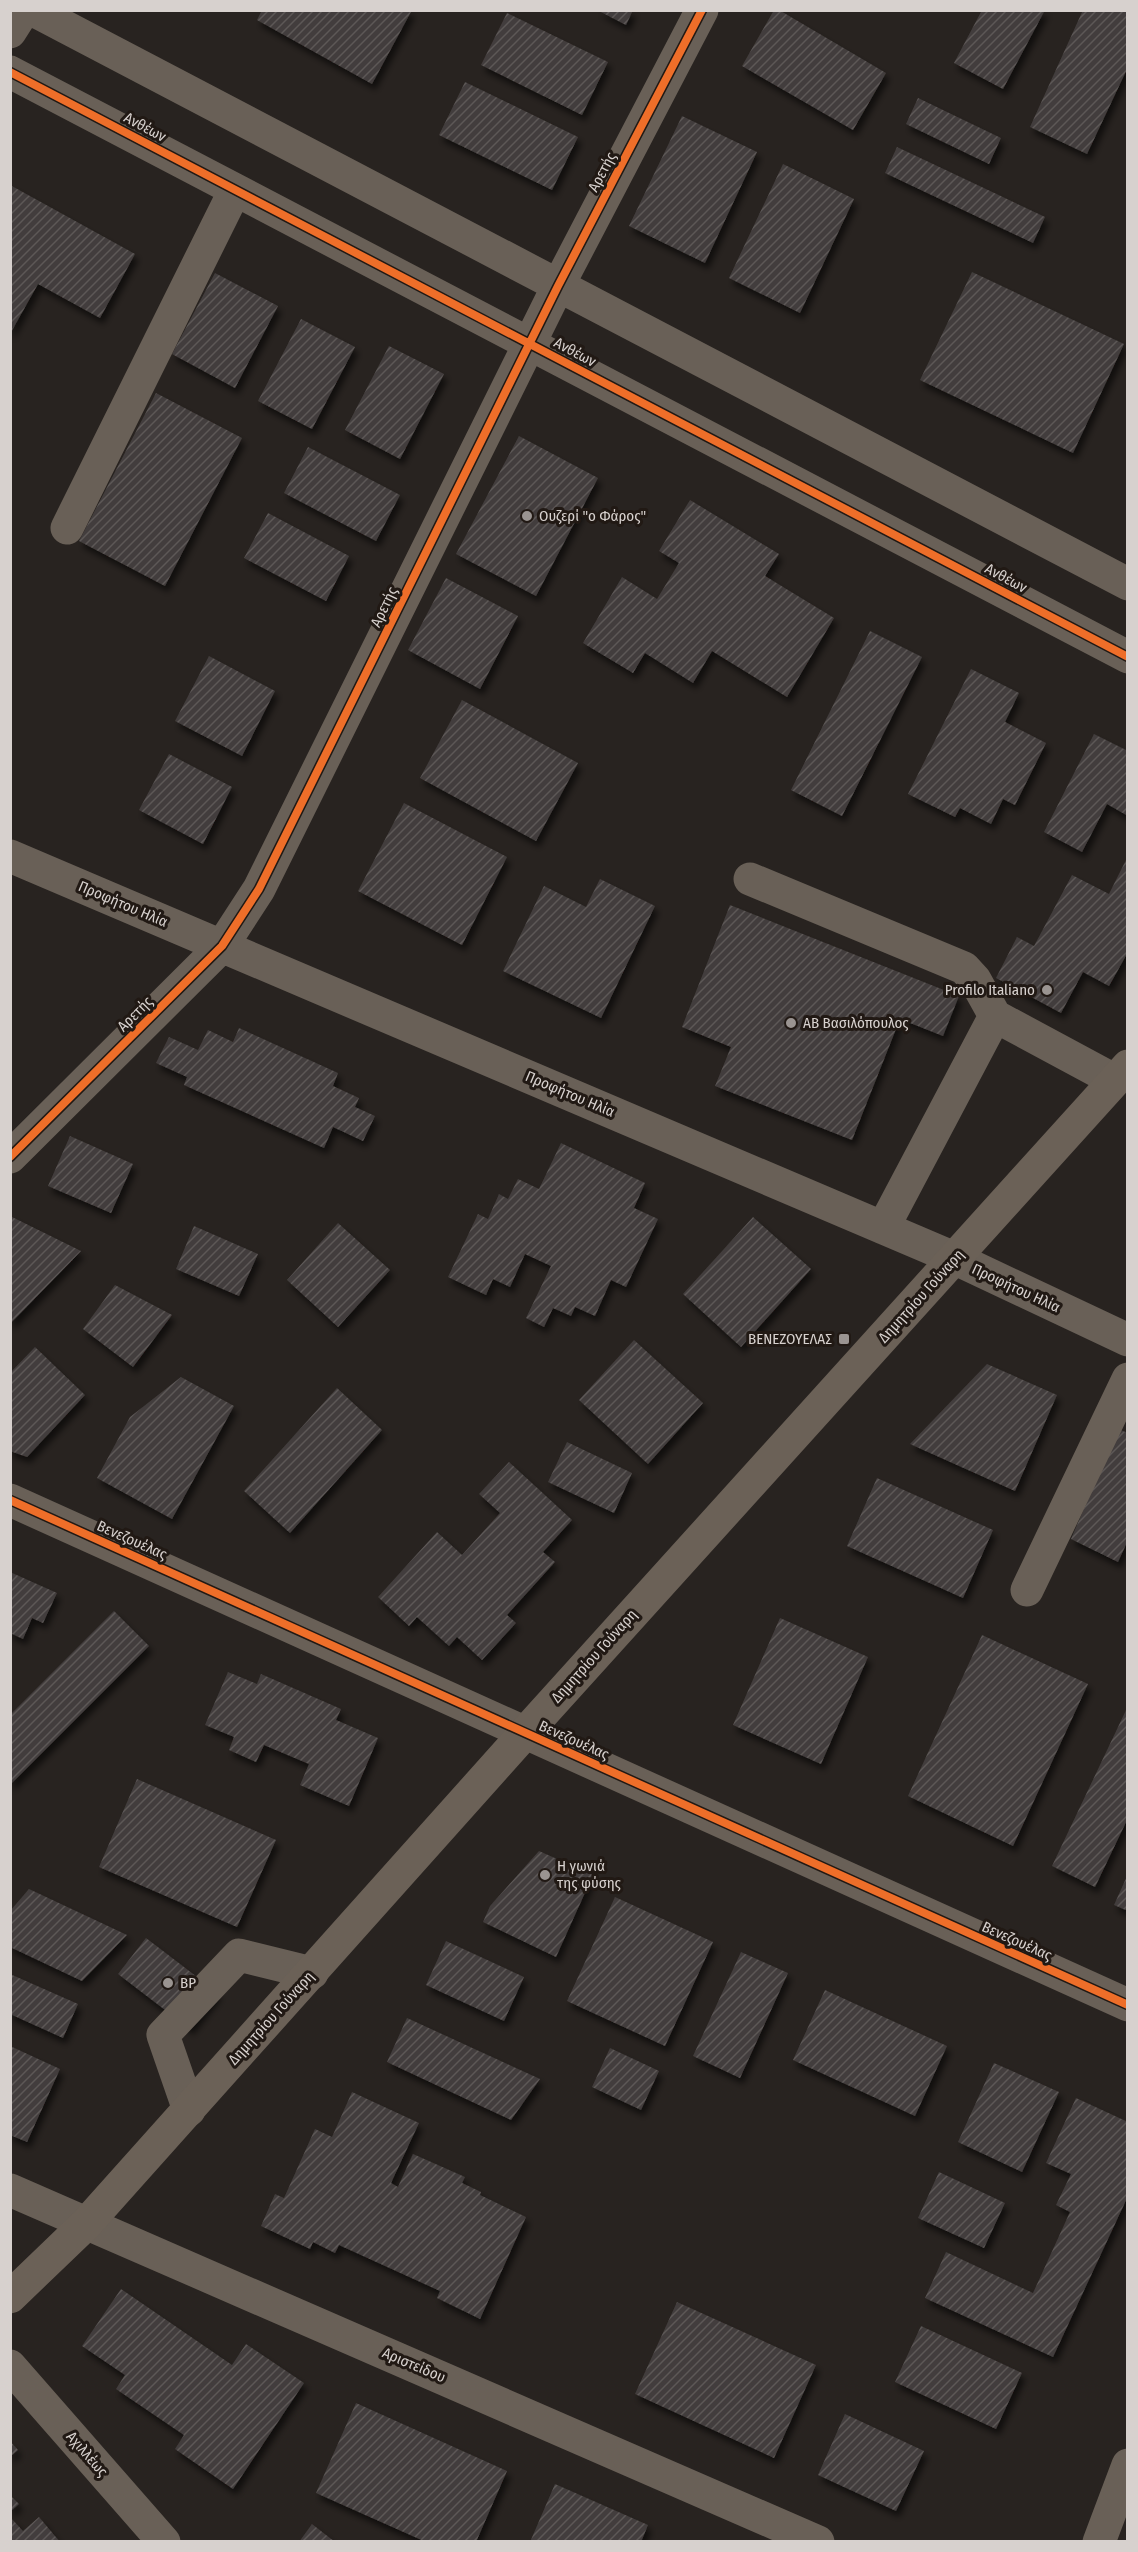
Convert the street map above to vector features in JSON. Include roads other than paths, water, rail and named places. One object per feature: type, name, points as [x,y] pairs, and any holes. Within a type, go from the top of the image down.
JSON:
[{"type":"main road","name":"Δημητρίου Γούναρη","points":[[10,2297],[86,2224],[525,1732],[1121,1073]]},
{"type":"street","points":[[10,32],[24,10]]},
{"type":"street","points":[[33,10],[1128,584]]},
{"type":"street","name":"Αρετής","points":[[10,1157],[222,946],[259,889],[558,286],[702,10]]},
{"type":"street","name":"Ανθέων","points":[[10,72],[530,344],[1126,651]]},
{"type":"street","points":[[66,528],[153,359],[235,190]]},
{"type":"street","name":"Προφήτου Ηλία","points":[[10,856],[954,1258],[1128,1340]]},
{"type":"street","points":[[750,879],[964,968],[975,980],[995,1016],[1121,1073]]},
{"type":"street","points":[[883,1228],[995,1016]]},
{"type":"street","points":[[1027,1590],[1128,1379]]},
{"type":"street","name":"Βενεζουέλας","points":[[10,1500],[1128,2005]]},
{"type":"street","points":[[189,2110],[163,2035],[238,1955],[312,1973]]},
{"type":"street","name":"Αριστείδου","points":[[10,2190],[818,2541]]},
{"type":"street","name":"Αχιλλέως","points":[[10,2366],[164,2541]]},
{"type":"street","points":[[1099,2541],[1128,2465]]},
{"type":"place","name":"Ουζερί \"ο Φάρος\"","points":[[527,516]]},
{"type":"place","name":"Profilo Italiano","points":[[1047,990]]},
{"type":"place","name":"ΑΒ Βασιλόπουλος","points":[[791,1023]]},
{"type":"place","name":"ΒΕΝΕΖΟΥΕΛΑΣ","points":[[844,1339]]},
{"type":"place","name":"Η γωνιά της φύσης","points":[[545,1875]]},
{"type":"place","name":"BP","points":[[168,1983]]}]
